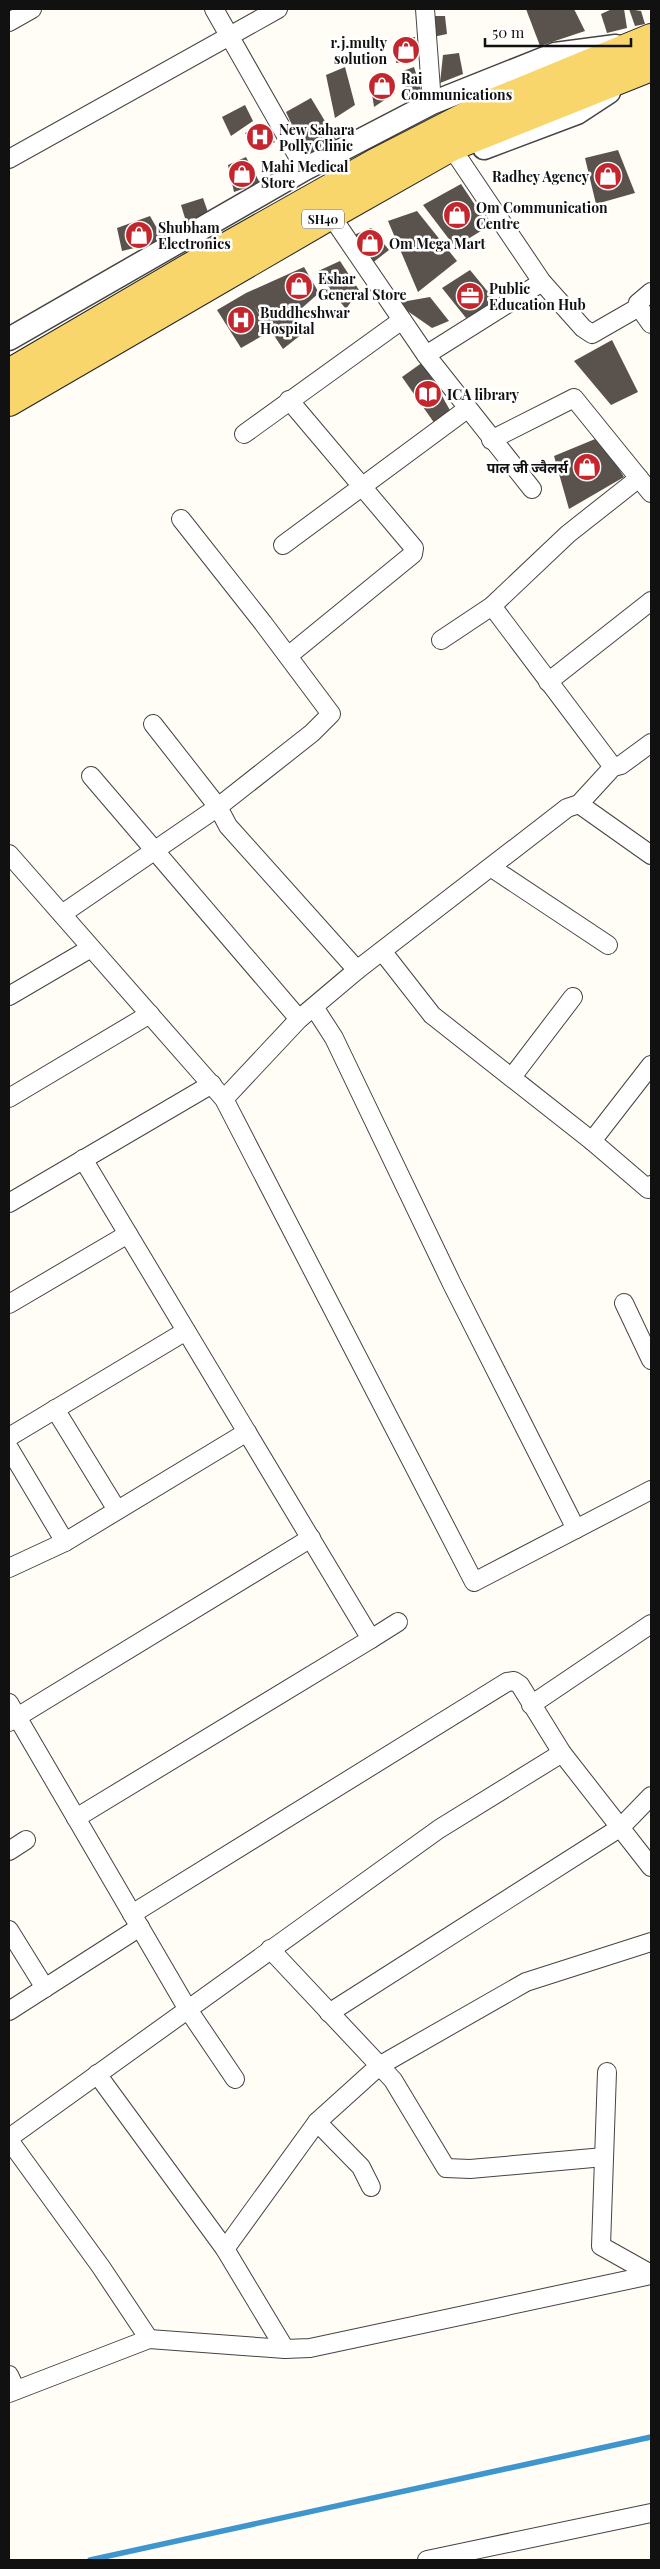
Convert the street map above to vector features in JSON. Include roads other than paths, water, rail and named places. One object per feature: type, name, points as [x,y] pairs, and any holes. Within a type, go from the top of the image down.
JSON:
[{"type":"main road","name":"SH40","points":[[9,402],[322,220],[648,54]]},
{"type":"main road","name":"SH40","points":[[9,373],[192,266],[375,163],[488,105],[648,54]]},
{"type":"street","points":[[9,22],[32,9]]},
{"type":"street","points":[[214,9],[305,169]]},
{"type":"street","points":[[9,160],[278,9]]},
{"type":"street","points":[[425,9],[432,103]]},
{"type":"street","points":[[9,338],[305,169],[432,103],[555,54],[648,54]]},
{"type":"street","points":[[9,415],[454,153],[542,282],[583,328],[592,334],[639,307]]},
{"type":"street","points":[[336,222],[426,355],[491,440],[532,489]]},
{"type":"street","points":[[426,355],[542,282]]},
{"type":"street","points":[[651,292],[638,303],[651,324]]},
{"type":"street","points":[[244,434],[402,320]]},
{"type":"street","points":[[491,440],[574,398],[651,493]]},
{"type":"street","points":[[288,656],[414,554],[414,548],[290,400]]},
{"type":"street","points":[[283,545],[364,487],[467,409]]},
{"type":"street","points":[[441,640],[492,606],[568,534],[639,478]]},
{"type":"street","points":[[62,914],[218,807],[312,733],[331,714],[181,519]]},
{"type":"street","points":[[548,682],[651,601]]},
{"type":"street","points":[[492,606],[613,767]]},
{"type":"street","points":[[153,724],[218,807],[228,826],[356,970]]},
{"type":"street","points":[[224,1098],[299,1020],[356,970],[492,868],[567,808],[579,804],[613,767],[621,765],[651,743]]},
{"type":"street","points":[[91,776],[299,1020]]},
{"type":"street","points":[[579,804],[651,855]]},
{"type":"street","points":[[9,854],[224,1098],[474,1582],[651,1490]]},
{"type":"street","points":[[492,868],[608,945]]},
{"type":"street","points":[[9,996],[91,948]]},
{"type":"street","points":[[382,951],[432,1015],[650,1189]]},
{"type":"street","points":[[512,1077],[573,997]]},
{"type":"street","points":[[314,1007],[334,1038],[452,1284],[576,1529]]},
{"type":"street","points":[[9,1098],[150,1014]]},
{"type":"street","points":[[592,1141],[651,1065]]},
{"type":"street","points":[[9,1203],[212,1084]]},
{"type":"street","points":[[83,1159],[371,1639]]},
{"type":"street","points":[[9,1304],[128,1234]]},
{"type":"street","points":[[624,1303],[651,1360]]},
{"type":"street","points":[[9,1436],[186,1331]]},
{"type":"street","points":[[55,1409],[117,1510]]},
{"type":"street","points":[[9,1568],[65,1542],[247,1432]]},
{"type":"street","points":[[9,1448],[65,1542]]},
{"type":"street","points":[[235,2079],[187,2008],[76,1818],[11,1714],[311,1538]]},
{"type":"street","points":[[76,1818],[398,1622]]},
{"type":"street","points":[[531,1705],[651,1624]]},
{"type":"street","points":[[9,2012],[136,1921],[507,1682],[514,1681],[520,1685],[562,1752],[651,1867]]},
{"type":"street","points":[[149,2339],[101,2266],[9,2139],[187,2008],[439,1829],[562,1752]]},
{"type":"street","points":[[330,2012],[621,1827],[651,1796]]},
{"type":"street","points":[[9,1851],[26,1840]]},
{"type":"street","points":[[9,1930],[45,1988]]},
{"type":"street","points":[[226,2249],[317,2122],[379,2066],[526,1982],[651,1942]]},
{"type":"street","points":[[270,1950],[393,2080],[446,2168],[470,2169],[604,2157]]},
{"type":"street","points":[[607,2072],[601,2246],[651,2274]]},
{"type":"street","points":[[97,2074],[226,2249],[285,2349]]},
{"type":"street","points":[[317,2122],[361,2167],[371,2187]]},
{"type":"street","points":[[11,2386],[149,2339],[285,2349],[310,2348],[651,2274]]},
{"type":"street","points":[[427,2560],[651,2513]]},
{"type":"waterway","points":[[90,2560],[651,2437]]},
{"type":"place","name":"r.j.multy solution","points":[[406,50]]},
{"type":"place","name":"Rai Communications","points":[[382,86]]},
{"type":"place","name":"New Sahara Polly Clinic","points":[[260,137]]},
{"type":"place","name":"Mahi Medical Store","points":[[242,174]]},
{"type":"place","name":"Radhey Agency","points":[[608,176]]},
{"type":"place","name":"Om Communication Centre","points":[[457,215]]},
{"type":"place","name":"Shubham Electronics","points":[[139,235]]},
{"type":"place","name":"Om Mega Mart","points":[[370,243]]},
{"type":"place","name":"Eshar General Store","points":[[299,286]]},
{"type":"place","name":"Public Education Hub","points":[[470,296]]},
{"type":"place","name":"Buddheshwar Hospital","points":[[241,320]]},
{"type":"place","name":"ICA library","points":[[428,394]]},
{"type":"place","name":"पाल जी ज्वैलर्स","points":[[587,467]]}]
